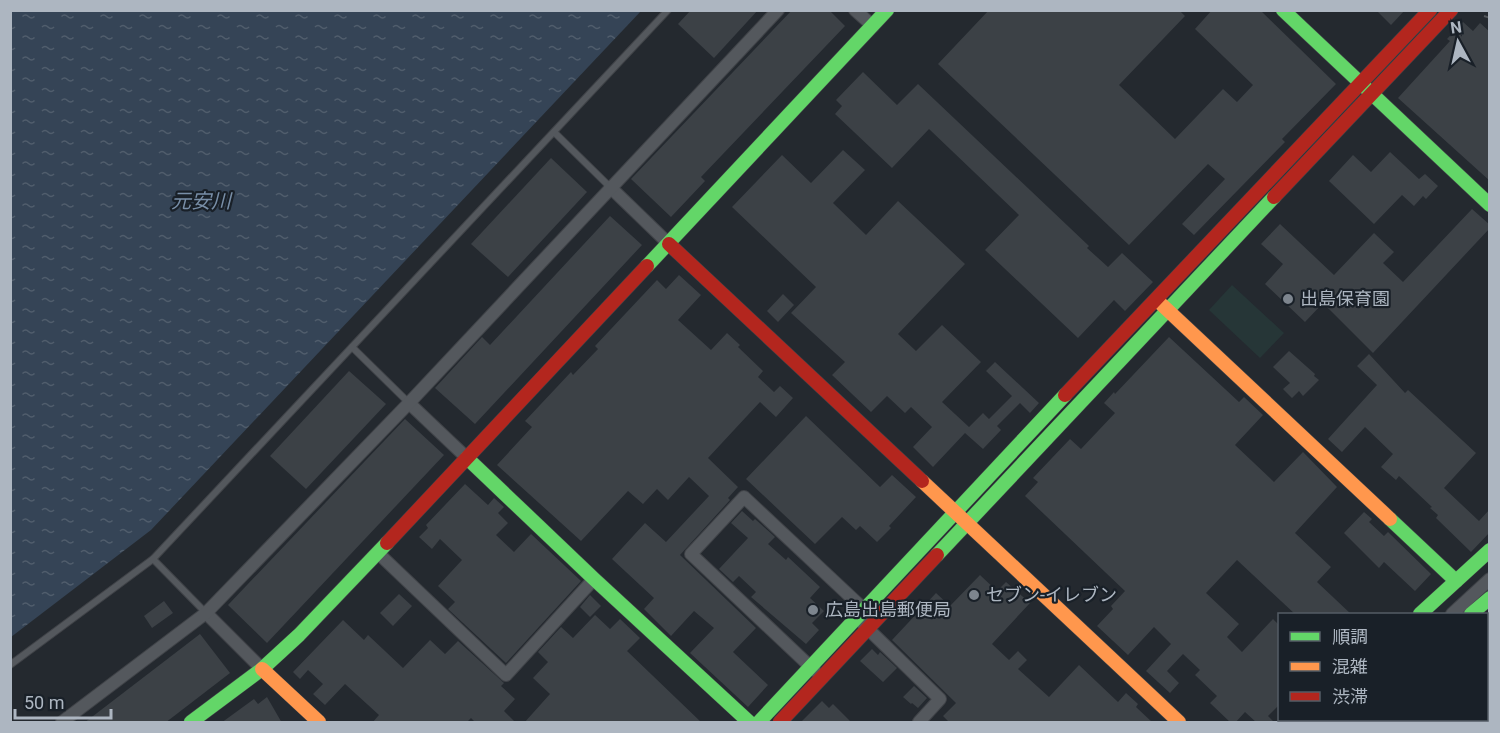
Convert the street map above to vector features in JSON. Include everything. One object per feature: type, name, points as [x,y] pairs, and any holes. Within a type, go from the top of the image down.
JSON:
[{"type":"street","points":[[62,723],[206,613],[409,403],[778,10]]},
{"type":"street","points":[[855,10],[873,26]]},
{"type":"street","points":[[191,723],[262,669],[299,635],[888,10]]},
{"type":"street","points":[[1283,10],[1490,205]]},
{"type":"street","points":[[759,723],[954,513],[1430,10]]},
{"type":"street","points":[[780,723],[1451,10]]},
{"type":"street","points":[[610,187],[965,524],[1179,723]]},
{"type":"street","points":[[1156,299],[1456,581]]},
{"type":"street","points":[[409,403],[749,723]]},
{"type":"street","points":[[822,678],[691,554],[744,497],[872,624],[940,699],[919,723]]},
{"type":"street","points":[[1422,613],[1490,550]]},
{"type":"street","points":[[378,553],[506,675],[594,579]]},
{"type":"street","points":[[1454,613],[1490,579]]},
{"type":"street","points":[[1473,613],[1490,598]]},
{"type":"street","points":[[206,613],[319,723]]},
{"type":"lane","points":[[10,665],[153,559],[668,10]]},
{"type":"lane","points":[[554,132],[610,187]]},
{"type":"lane","points":[[352,347],[409,403]]},
{"type":"lane","points":[[153,559],[206,613]]},
{"type":"path","points":[[1484,16],[1490,18]]},
{"type":"shaded area","points":[[1232,285],[1284,333],[1260,358],[1209,310]]},
{"type":"water","name":"元安川","points":[[11,10],[641,11],[151,530],[11,637]]},
{"type":"building","points":[[691,10],[758,10],[714,58],[678,24]]},
{"type":"building","points":[[792,10],[829,10],[845,26],[701,177],[705,181],[671,217],[631,179]]},
{"type":"building","points":[[989,10],[1179,10],[1185,16],[1119,85],[1175,139],[1223,89],[1237,102],[1253,85],[1195,29],[1212,10],[1260,10],[1336,84],[1282,139],[1285,142],[1194,235],[1182,224],[1225,179],[1208,164],[1129,245],[938,64]]},
{"type":"building","points":[[1376,10],[1405,10],[1391,25]]},
{"type":"building","points":[[1463,22],[1473,31],[1480,23],[1490,32],[1490,181],[1398,98],[1450,41],[1447,39]]},
{"type":"building","points":[[863,72],[897,105],[918,84],[1089,246],[1087,248],[1108,267],[1122,253],[1153,282],[1125,311],[1114,300],[1078,338],[985,250],[1019,215],[929,129],[892,168],[835,114],[842,106],[836,100]]},
{"type":"building","points":[[843,150],[865,170],[833,203],[866,235],[898,201],[965,264],[898,334],[916,351],[942,325],[981,362],[942,402],[969,427],[983,413],[989,419],[1012,396],[986,371],[995,362],[1039,403],[1030,413],[1020,403],[997,426],[1001,430],[983,449],[965,433],[933,467],[913,447],[932,427],[911,407],[905,413],[887,396],[871,412],[832,375],[845,362],[791,313],[816,287],[732,207],[782,155],[811,183]]},
{"type":"building","points":[[1390,152],[1419,179],[1425,174],[1438,186],[1426,199],[1423,196],[1414,206],[1402,195],[1374,224],[1329,181],[1353,155],[1371,172]]},
{"type":"building","points":[[551,158],[587,192],[508,277],[471,244]]},
{"type":"building","points":[[1472,209],[1490,225],[1490,228],[1373,353],[1323,303],[1305,322],[1265,284],[1283,264],[1261,244],[1280,224],[1334,275],[1374,233],[1394,252],[1383,263],[1403,282]]},
{"type":"building","points":[[610,216],[642,245],[475,424],[435,388],[482,337],[490,345]]},
{"type":"building","points":[[679,275],[701,295],[678,320],[711,350],[727,333],[763,371],[758,377],[774,392],[780,386],[793,398],[776,417],[760,402],[708,458],[738,487],[728,498],[730,500],[680,555],[756,628],[733,652],[768,685],[748,707],[690,653],[714,628],[694,611],[671,636],[644,609],[654,598],[612,559],[645,523],[666,542],[709,496],[689,477],[668,500],[657,489],[643,504],[628,491],[581,541],[497,465],[532,427],[525,421],[571,372],[573,375],[598,349],[595,346],[657,280],[666,289]]},
{"type":"building","points":[[783,294],[794,305],[778,322],[767,311]]},
{"type":"building","points":[[1169,337],[1239,402],[1244,397],[1263,415],[1235,445],[1274,482],[1303,452],[1337,487],[1295,533],[1331,567],[1317,582],[1350,613],[1294,613],[1237,560],[1206,593],[1239,624],[1227,637],[1242,652],[1273,619],[1278,624],[1278,706],[1268,716],[1275,723],[1257,723],[1245,712],[1235,723],[1231,723],[1210,703],[1217,696],[1195,675],[1200,670],[1183,654],[1167,671],[1179,683],[1170,693],[1146,671],[1171,644],[1154,627],[1128,655],[1097,626],[1113,609],[1111,606],[1125,591],[1025,496],[1038,482],[1033,478],[1070,439],[1081,449],[1115,413],[1104,403],[1114,392],[1115,394]]},
{"type":"building","points":[[1289,351],[1319,380],[1303,396],[1299,391],[1292,398],[1283,389],[1290,383],[1273,367]]},
{"type":"building","points":[[1369,354],[1405,393],[1408,390],[1476,453],[1444,488],[1479,521],[1490,509],[1490,532],[1471,552],[1436,518],[1438,515],[1430,508],[1432,507],[1399,476],[1396,480],[1381,467],[1393,454],[1365,427],[1342,452],[1328,439],[1377,385],[1357,366]]},
{"type":"building","points":[[349,371],[386,404],[306,489],[270,456]]},
{"type":"building","points":[[806,416],[880,487],[892,475],[916,497],[877,542],[860,526],[856,530],[842,517],[815,544],[746,479]]},
{"type":"building","points":[[405,419],[444,455],[267,643],[228,605]]},
{"type":"building","points":[[465,484],[488,505],[494,498],[504,507],[498,513],[508,523],[496,535],[514,552],[531,534],[581,581],[506,663],[448,609],[455,602],[438,586],[462,560],[440,539],[432,549],[419,537],[428,528],[426,525]]},
{"type":"building","points":[[742,511],[775,537],[768,544],[786,560],[788,557],[820,587],[810,598],[824,611],[812,623],[819,630],[806,644],[751,597],[756,592],[739,576],[733,582],[719,569],[748,538],[731,523]]},
{"type":"building","points":[[1364,512],[1372,519],[1369,522],[1384,536],[1388,532],[1431,574],[1415,591],[1384,562],[1379,568],[1344,533]]},
{"type":"building","points":[[980,575],[997,591],[1006,582],[1030,603],[992,644],[1009,660],[1018,651],[1027,660],[1018,669],[1049,697],[1079,665],[1118,702],[1126,693],[1138,704],[1136,707],[1153,723],[950,723],[943,716],[956,703],[892,640],[936,593],[950,606]]},
{"type":"building","points":[[399,594],[412,606],[393,626],[380,613]]},
{"type":"building","points":[[590,595],[601,606],[590,617],[580,607]]},
{"type":"building","points":[[164,601],[173,613],[152,628],[144,616]]},
{"type":"building","points":[[595,615],[610,629],[620,619],[640,638],[627,651],[702,723],[524,723],[550,694],[533,678],[548,662],[538,652],[561,627],[573,638]]},
{"type":"building","points":[[343,620],[364,640],[368,635],[403,668],[430,640],[445,654],[458,641],[504,683],[501,686],[515,699],[504,711],[516,723],[476,723],[471,718],[466,723],[372,723],[379,715],[345,684],[325,705],[313,694],[323,684],[308,670],[300,679],[293,672]]},
{"type":"building","points":[[200,634],[230,673],[165,723],[84,723]]},
{"type":"building","points":[[872,649],[878,655],[880,652],[897,668],[883,682],[860,661]]},
{"type":"building","points":[[914,686],[927,698],[918,708],[903,697]]},
{"type":"building","points":[[267,697],[282,723],[221,723],[254,699],[258,704]]},
{"type":"building","points":[[822,701],[829,708],[833,704],[852,723],[800,723]]},
{"type":"traffic: fast","points":[[647,266],[887,10]]},
{"type":"traffic: fast","points":[[1283,10],[1490,205]]},
{"type":"traffic: fast","points":[[937,555],[1274,197]]},
{"type":"traffic: fast","points":[[759,722],[1065,395]]},
{"type":"traffic: fast","points":[[467,458],[749,722]]},
{"type":"traffic: fast","points":[[1390,519],[1456,581]]},
{"type":"traffic: fast","points":[[191,722],[262,669],[299,635],[387,543]]},
{"type":"traffic: fast","points":[[1421,613],[1490,550]]},
{"type":"traffic: fast","points":[[1472,613],[1490,598]]},
{"type":"traffic: slow","points":[[1159,302],[1390,519]]},
{"type":"traffic: slow","points":[[922,481],[1179,722]]},
{"type":"traffic: slow","points":[[262,669],[319,722]]},
{"type":"traffic: jam","points":[[1065,395],[1430,10]]},
{"type":"traffic: jam","points":[[1274,197],[1451,10]]},
{"type":"traffic: jam","points":[[669,244],[922,481]]},
{"type":"traffic: jam","points":[[387,543],[647,266]]},
{"type":"traffic: jam","points":[[780,722],[937,555]]},
{"type":"place","name":"出島保育園","points":[[1288,299]]},
{"type":"place","name":"セブン-イレブン","points":[[974,595]]},
{"type":"place","name":"広島出島郵便局","points":[[813,610]]}]
